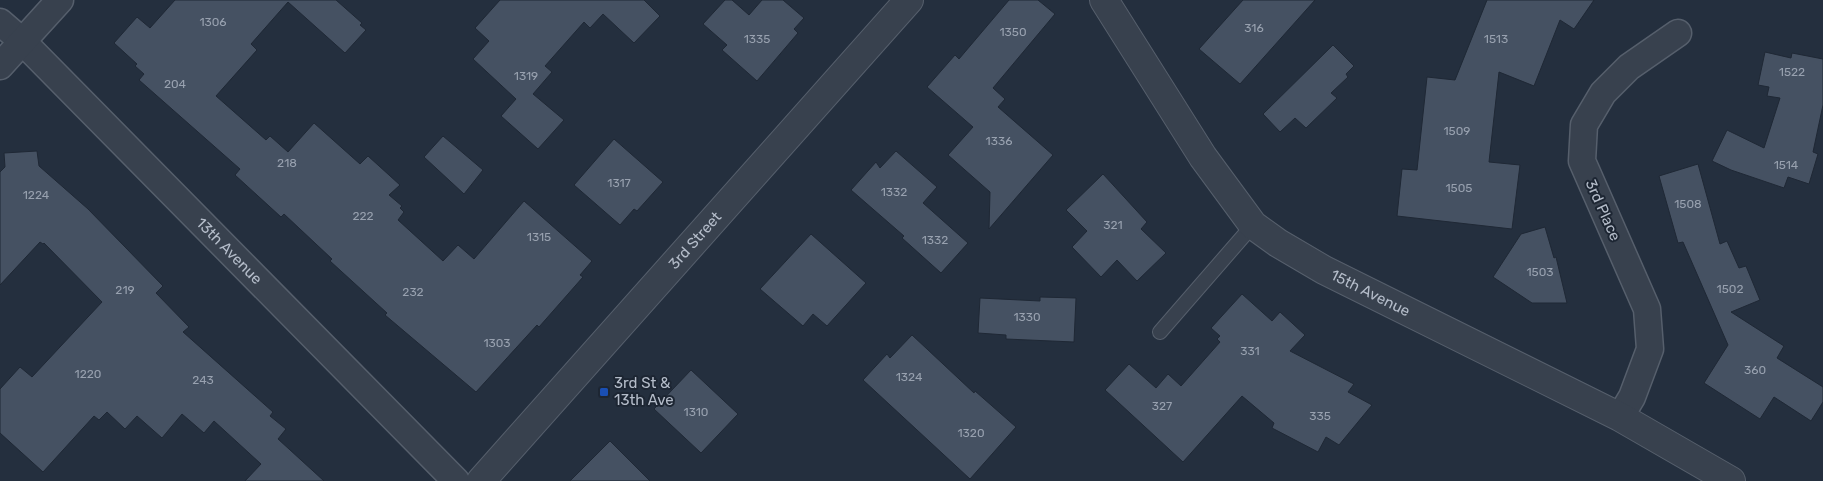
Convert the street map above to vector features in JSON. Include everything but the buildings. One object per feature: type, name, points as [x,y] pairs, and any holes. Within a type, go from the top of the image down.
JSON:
[{"type":"street","points":[[0,66],[60,0]]},
{"type":"street","name":"3rd Street","points":[[481,481],[909,0]]},
{"type":"street","name":"15th Avenue","points":[[1104,0],[1203,157],[1253,225],[1278,243],[1324,270],[1620,417],[1732,481]]},
{"type":"street","name":"13th Avenue","points":[[0,22],[22,41],[456,481]]},
{"type":"street","name":"3rd Place","points":[[1620,417],[1632,397],[1650,349],[1647,309],[1582,161],[1584,125],[1603,93],[1629,68],[1678,33]]},
{"type":"lane","points":[[1160,332],[1253,225]]},
{"type":"place","name":"3rd St & 13th Ave","points":[[604,392]]}]
